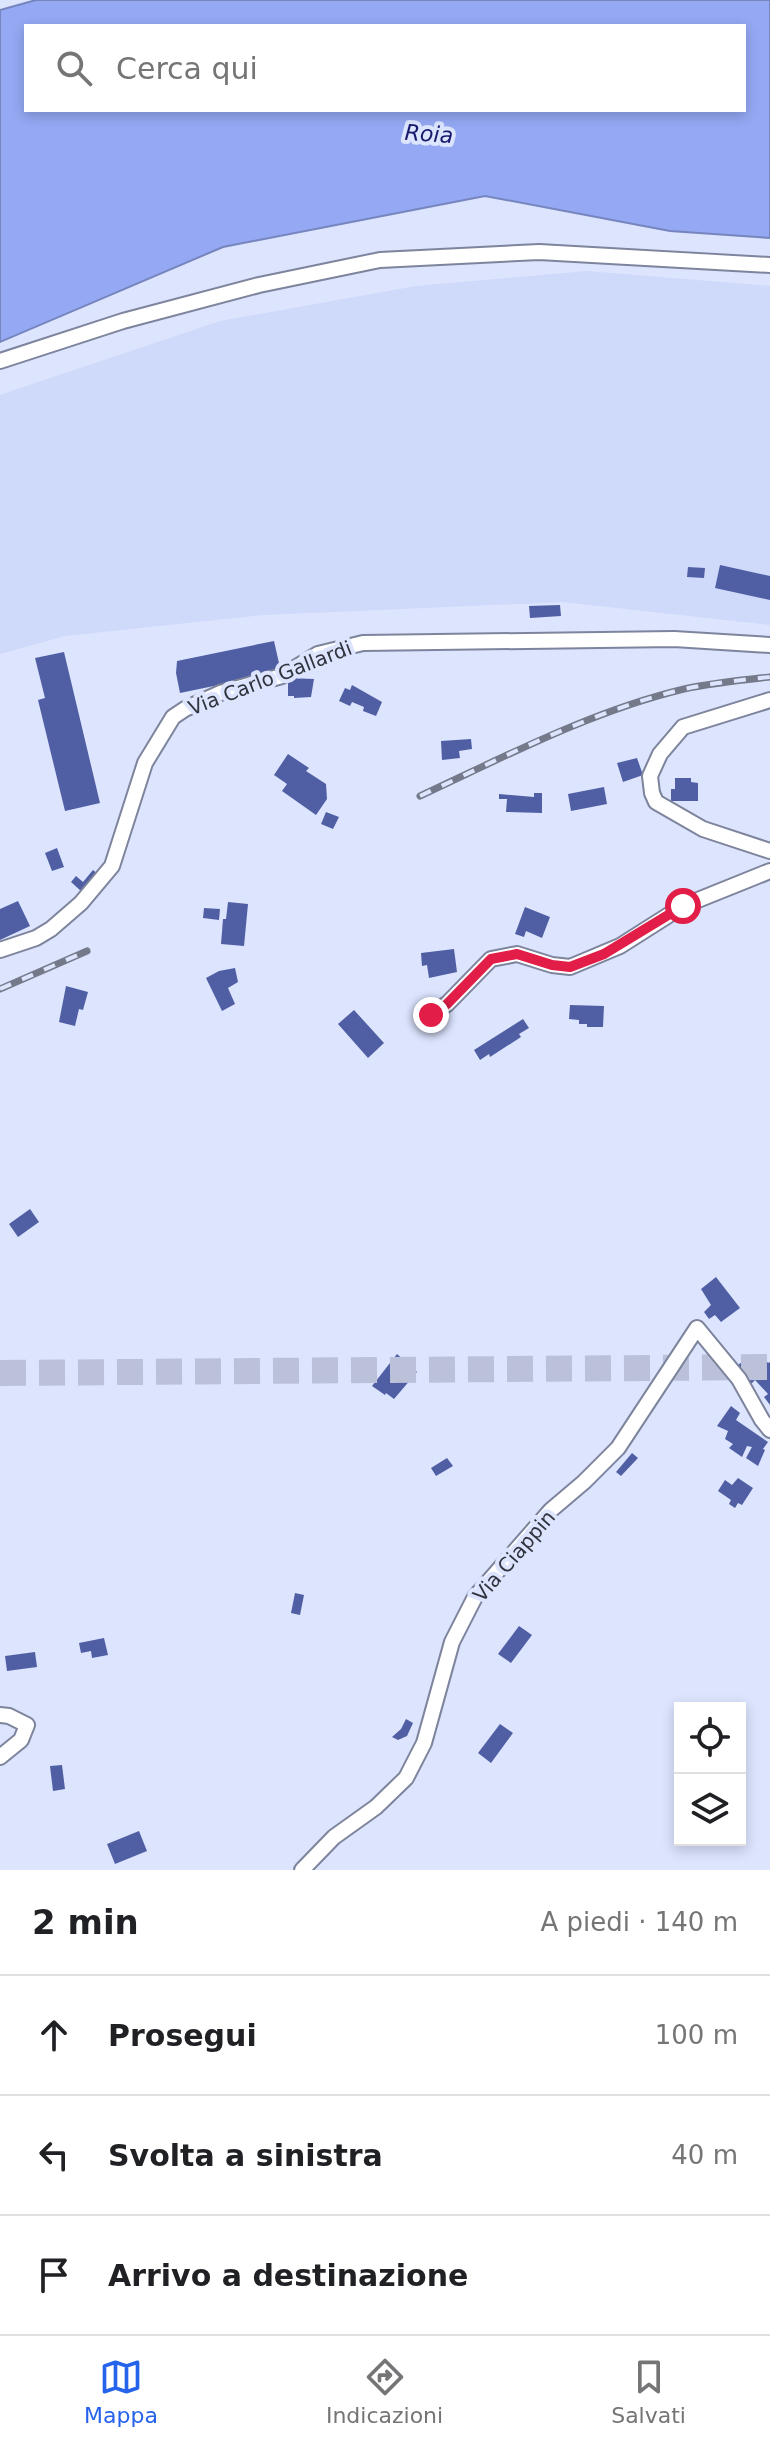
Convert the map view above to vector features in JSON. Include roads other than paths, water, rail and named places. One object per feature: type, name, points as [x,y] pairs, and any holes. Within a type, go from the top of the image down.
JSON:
[{"type":"street","points":[[0,361],[123,321],[259,285],[380,260],[539,252],[770,265]]},
{"type":"street","name":"Via Carlo Gallardi","points":[[0,950],[36,938],[81,903],[112,866],[145,763],[173,717],[220,693],[282,676],[318,654],[363,643],[674,639],[770,645]]},
{"type":"street","points":[[770,700],[683,727],[660,754],[650,776],[656,802],[703,829],[770,851]]},
{"type":"street","points":[[431,1015],[447,1004],[491,959],[517,954],[570,967],[604,954],[683,906],[770,871]]},
{"type":"street","name":"Via Ciappin","points":[[302,1870],[334,1837],[376,1807],[406,1778],[424,1743],[452,1642],[475,1597],[551,1510],[618,1448],[697,1328],[739,1379],[770,1430]]},
{"type":"street","points":[[0,1715],[27,1725],[21,1740],[0,1757]]},
{"type":"water","name":"Roia","points":[[36,0],[770,0],[770,238],[670,231],[485,196],[223,247],[0,342],[0,10]]},
{"type":"tunnel","points":[[0,1373],[770,1367]]},
{"type":"railway","points":[[420,796],[616,709],[684,689],[770,677]]},
{"type":"railway","points":[[0,989],[87,951]]}]
